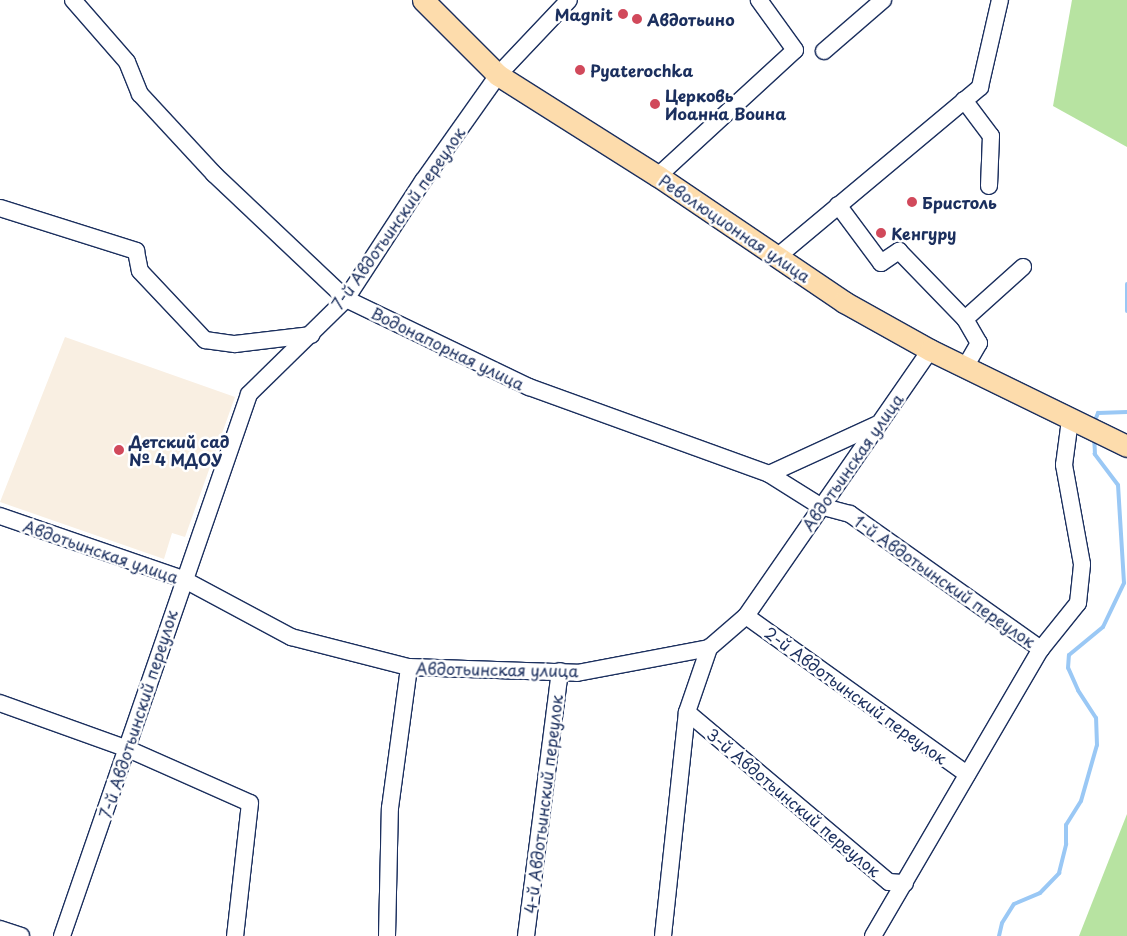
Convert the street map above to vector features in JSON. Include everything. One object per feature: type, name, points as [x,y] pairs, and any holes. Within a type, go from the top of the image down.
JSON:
[{"type":"main road","name":"Революционная улица","points":[[423,0],[498,75],[658,176],[844,302],[930,350],[1124,445]]},
{"type":"street","name":"Водонапорная улица","points":[[73,0],[126,62],[140,94],[214,174],[346,299],[529,387],[769,474],[820,506]]},
{"type":"street","name":"7-й Авдотьинский переулок","points":[[62,936],[128,749],[183,579],[249,394],[346,299],[423,181],[498,75],[569,0]]},
{"type":"street","points":[[658,176],[795,50],[759,0]]},
{"type":"street","points":[[824,51],[884,0]]},
{"type":"street","points":[[777,257],[980,87],[1000,0]]},
{"type":"street","points":[[964,100],[992,136],[989,186]]},
{"type":"street","points":[[838,205],[881,263],[899,251],[965,319],[979,343],[965,367]]},
{"type":"street","points":[[0,208],[136,252],[140,271],[205,340],[235,344],[311,335]]},
{"type":"street","points":[[965,319],[1023,267]]},
{"type":"street","name":"Авдотьинская улица","points":[[0,516],[183,579],[291,638],[409,667],[577,672],[709,648],[746,616],[820,506],[930,350]]},
{"type":"street","points":[[873,936],[966,774],[1041,649],[1078,603],[1082,564],[1064,465],[1070,420]]},
{"type":"street","points":[[769,474],[878,424]]},
{"type":"street","name":"1-й Авдотьинский переулок","points":[[820,506],[850,514],[1041,649]]},
{"type":"street","name":"2-й Авдотьинский переулок","points":[[746,616],[966,774]]},
{"type":"street","name":"3-й Авдотьинский переулок","points":[[663,936],[687,712],[709,648]]},
{"type":"street","points":[[387,936],[390,808],[409,667]]},
{"type":"street","name":"4-й Авдотьинский переулок","points":[[526,936],[560,671]]},
{"type":"street","points":[[0,703],[128,749],[250,803],[235,936]]},
{"type":"street","name":"3-й Авдотьинский переулок","points":[[687,712],[889,882],[905,883]]},
{"type":"street","points":[[0,929],[22,936]]},
{"type":"shaded area","name":"Детский сад № 4 МДОУ","points":[[65,337],[235,397],[185,537],[172,533],[164,559],[0,502]]},
{"type":"green space","points":[[1072,0],[1127,0],[1127,147],[1053,106]]},
{"type":"green space","points":[[1127,814],[1127,936],[1079,936]]},
{"type":"waterway","points":[[1127,284],[1127,311]]},
{"type":"waterway","points":[[1094,423],[1098,413],[1127,412]]},
{"type":"waterway","points":[[999,936],[1002,923],[1014,904],[1040,893],[1059,873],[1066,844],[1066,825],[1081,801],[1097,745],[1096,718],[1078,690],[1068,668],[1069,655],[1103,627],[1124,583],[1118,485],[1095,454],[1094,437]]},
{"type":"place","name":"Magnit","points":[[623,14]]},
{"type":"place","name":"Авдотьино","points":[[637,19]]},
{"type":"place","name":"Pyaterochka","points":[[580,70]]},
{"type":"place","name":"Церковь Иоанна Воина","points":[[655,104]]},
{"type":"place","name":"Бристоль","points":[[912,202]]},
{"type":"place","name":"Кенгуру","points":[[881,233]]},
{"type":"place","name":"Детский сад № 4 МДОУ","points":[[119,450]]}]
